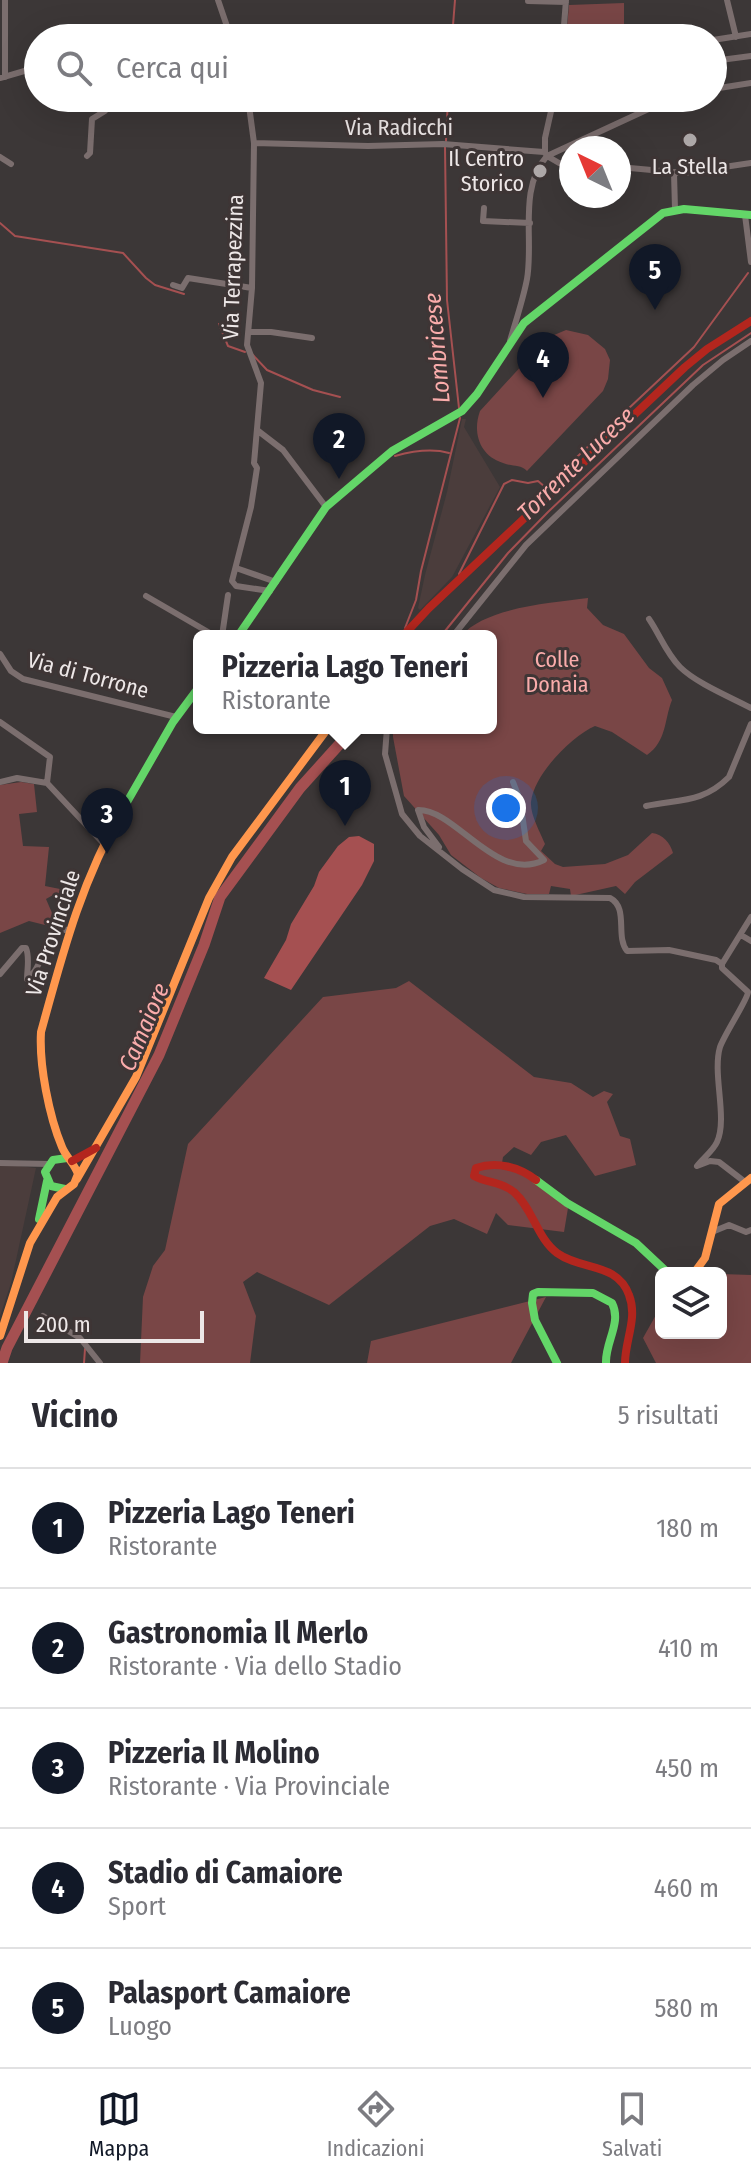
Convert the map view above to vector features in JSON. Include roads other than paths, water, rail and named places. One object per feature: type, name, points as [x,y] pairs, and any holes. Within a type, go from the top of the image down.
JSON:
[{"type":"street","points":[[5,0],[3,78],[24,71]]},
{"type":"street","points":[[218,0],[226,24]]},
{"type":"street","points":[[727,0],[736,37]]},
{"type":"street","points":[[528,1],[566,1],[564,24]]},
{"type":"street","points":[[727,38],[751,34]]},
{"type":"street","points":[[727,59],[751,56]]},
{"type":"street","points":[[727,87],[751,83]]},
{"type":"street","points":[[87,156],[90,153],[92,119],[103,112]]},
{"type":"street","name":"Via Terrapezzina","points":[[236,568],[257,468],[254,463],[261,383],[248,349],[254,143],[250,112]]},
{"type":"street","points":[[509,342],[527,277],[533,180],[546,154],[552,112]]},
{"type":"street","points":[[546,154],[641,112]]},
{"type":"street","name":"Via Radicchi","points":[[254,143],[443,144],[546,154]]},
{"type":"street","points":[[546,154],[559,162]]},
{"type":"street","points":[[0,157],[11,164]]},
{"type":"street","points":[[631,168],[684,173],[751,163]]},
{"type":"street","points":[[674,173],[680,209]]},
{"type":"street","points":[[484,208],[483,221],[530,223]]},
{"type":"street","points":[[242,630],[326,507],[392,451],[462,411],[484,384],[509,342],[536,312],[650,222],[680,209],[748,215],[751,262]]},
{"type":"street","points":[[173,285],[182,288],[188,278],[252,288]]},
{"type":"street","points":[[522,302],[536,312]]},
{"type":"street","points":[[409,630],[685,367],[751,321]]},
{"type":"street","points":[[249,332],[312,338]]},
{"type":"street","points":[[458,630],[526,545],[693,385],[751,341]]},
{"type":"street","points":[[257,430],[283,450],[326,507]]},
{"type":"street","points":[[270,591],[233,584],[236,568],[276,582]]},
{"type":"street","points":[[223,630],[228,595]]},
{"type":"street","points":[[146,596],[205,630]]},
{"type":"street","points":[[649,619],[680,668],[751,708]]},
{"type":"street","name":"Via di Torrone","points":[[0,654],[11,671],[23,679],[176,717]]},
{"type":"street","name":"Via Provinciale","points":[[77,1179],[77,1169],[69,1160],[56,1131],[40,1052],[41,1032],[84,885],[103,843],[176,717],[193,695]]},
{"type":"street","points":[[0,722],[50,757],[47,783]]},
{"type":"street","points":[[646,806],[693,800],[711,793],[729,777],[751,724]]},
{"type":"street","name":"Via Provinciale","points":[[30,1243],[57,1197],[77,1179],[97,1148],[146,1055],[209,898],[239,846],[323,734]]},
{"type":"street","points":[[387,734],[385,754],[399,808],[420,836],[478,881],[505,894],[524,897],[603,897],[616,901],[620,910],[620,943],[627,951],[669,950],[716,960],[748,992],[748,999],[725,1032],[718,1056],[720,1130],[717,1142],[697,1166],[710,1161],[719,1162],[748,1180],[719,1204],[705,1258],[698,1267]]},
{"type":"street","points":[[0,782],[17,778],[47,783],[103,843]]},
{"type":"street","points":[[441,850],[424,827],[418,810],[441,818],[493,855],[519,863],[534,864],[544,860],[526,841],[520,800],[513,782]]},
{"type":"street","points":[[722,964],[751,917]]},
{"type":"street","points":[[0,974],[22,948],[26,948],[26,977],[30,978],[37,971],[55,933],[69,930]]},
{"type":"street","points":[[741,935],[751,941]]},
{"type":"street","name":"Via Provinciale","points":[[0,1336],[45,1199],[45,1172],[56,1131]]},
{"type":"street","points":[[0,1163],[49,1163],[58,1158],[69,1160],[97,1148]]},
{"type":"street","points":[[625,1363],[624,1352],[633,1310],[622,1280],[605,1269],[561,1255],[544,1237],[519,1197],[499,1182],[479,1180],[474,1176],[476,1168],[487,1164],[522,1169],[567,1203],[636,1243],[662,1267]]},
{"type":"street","points":[[47,1181],[57,1189],[65,1189]]},
{"type":"street","points":[[712,1232],[729,1225],[746,1232],[751,1230]]},
{"type":"street","points":[[557,1363],[532,1311],[533,1294],[538,1291],[563,1293],[587,1290],[609,1300],[615,1311],[615,1325],[605,1354],[606,1363]]},
{"type":"street","points":[[43,1316],[80,1338],[100,1363]]},
{"type":"waterway","name":"Lombricese","points":[[453,24],[455,0]]},
{"type":"waterway","name":"Lombricese","points":[[446,141],[447,112]]},
{"type":"waterway","name":"Lombricese","points":[[445,147],[447,300],[459,408]]},
{"type":"waterway","points":[[0,223],[15,236],[123,253],[155,285],[184,294]]},
{"type":"waterway","points":[[459,574],[504,484],[512,480],[538,481],[545,487],[694,347],[748,273]]},
{"type":"waterway","points":[[219,324],[228,346],[245,352]]},
{"type":"waterway","name":"Torrente Lucese","points":[[446,630],[508,553],[548,512],[703,365],[751,333]]},
{"type":"waterway","points":[[252,354],[267,370],[313,390],[340,397]]},
{"type":"waterway","name":"Lombricese","points":[[405,628],[416,600],[460,418]]},
{"type":"waterway","points":[[395,456],[422,451],[449,453]]},
{"type":"waterway","name":"Camaiore","points":[[2,1363],[159,1055],[220,897],[300,788],[349,734]]},
{"type":"waterway","points":[[84,1363],[85,1349]]},
{"type":"place","name":"La Stella","points":[[690,140]]},
{"type":"place","name":"Il Centro Storico","points":[[540,171]]},
{"type":"place","name":"Palasport Camaiore","points":[[655,310]]},
{"type":"place","name":"Stadio di Camaiore","points":[[543,398]]},
{"type":"place","name":"Gastronomia Il Merlo","points":[[339,479]]},
{"type":"place","name":"Pizzeria Lago Teneri","points":[[345,826]]},
{"type":"place","name":"Pizzeria Il Molino","points":[[107,854]]},
{"type":"park label","name":"Colle Donaia","points":[[557,672]]}]
